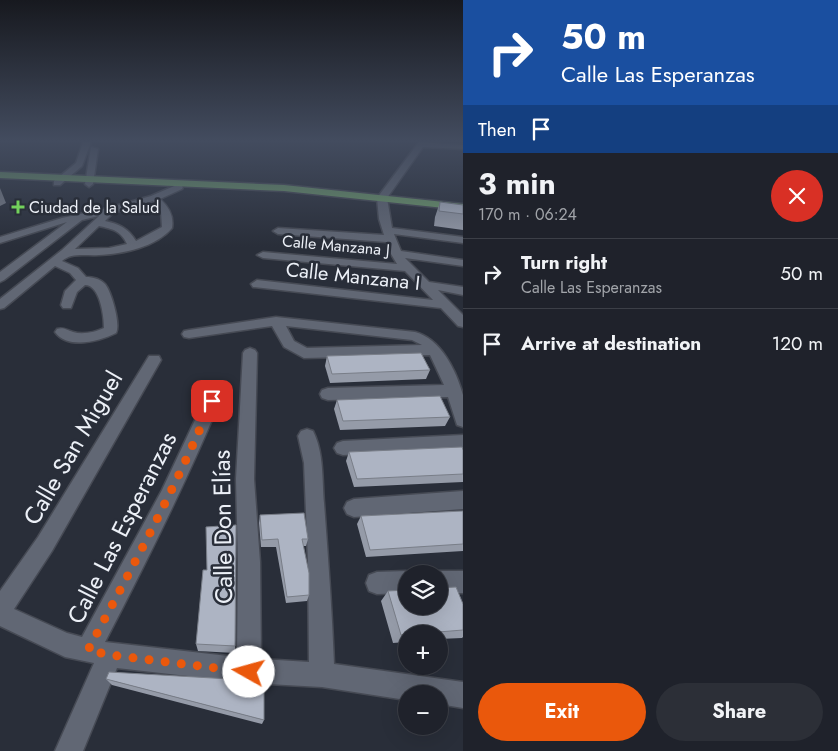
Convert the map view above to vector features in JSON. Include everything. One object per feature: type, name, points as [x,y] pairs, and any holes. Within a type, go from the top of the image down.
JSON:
[{"type":"main road","points":[[20,177],[60,181]]},
{"type":"main road","points":[[0,180],[89,181],[284,191],[463,207]]},
{"type":"main road","points":[[89,181],[284,191]]},
{"type":"main road","points":[[382,201],[463,213]]},
{"type":"street","points":[[60,181],[66,177]]},
{"type":"street","points":[[398,177],[382,201],[389,235],[396,254],[406,268],[463,322]]},
{"type":"street","points":[[0,240],[82,216],[110,211],[154,198],[179,187]]},
{"type":"street","points":[[66,252],[101,253],[133,246],[159,234],[167,228],[168,215],[154,198]]},
{"type":"street","points":[[0,305],[66,252],[110,211]]},
{"type":"street","points":[[0,278],[82,216]]},
{"type":"street","points":[[98,223],[122,229],[126,232],[133,246]]},
{"type":"street","points":[[278,231],[463,240]]},
{"type":"street","points":[[396,254],[463,264]]},
{"type":"street","name":"Calle Manzana J","points":[[263,255],[406,268]]},
{"type":"street","points":[[53,262],[72,267],[82,281]]},
{"type":"street","points":[[62,332],[69,336],[83,337],[101,336],[111,330],[111,318],[100,286],[92,281],[82,281],[71,291],[67,305]]},
{"type":"street","name":"Calle Manzana I","points":[[257,284],[445,305]]},
{"type":"street","points":[[426,285],[463,291]]},
{"type":"street","points":[[189,334],[276,321],[415,336],[430,346],[453,391],[463,420]]},
{"type":"street","points":[[276,321],[289,344],[304,353],[430,346]]},
{"type":"street","name":"Calle Don Elías","points":[[249,672],[249,562],[245,479],[250,353]]},
{"type":"street","name":"Calle San Miguel","points":[[0,612],[44,546],[119,415],[154,360]]},
{"type":"street","points":[[328,394],[453,391]]},
{"type":"street","name":"Calle Las Esperanzas","points":[[69,751],[99,653],[150,535],[188,458],[212,401]]},
{"type":"street","points":[[307,436],[313,463],[319,561],[322,675]]},
{"type":"street","points":[[343,448],[463,442]]},
{"type":"street","points":[[354,508],[463,500]]},
{"type":"street","points":[[377,583],[398,582]]},
{"type":"street","points":[[448,582],[463,582]]},
{"type":"street","points":[[0,612],[65,645],[99,653],[249,672],[322,675],[463,695]]},
{"type":"building","points":[[440,202],[463,205],[463,214],[439,211]]},
{"type":"building","points":[[421,353],[430,370],[332,374],[327,356]]},
{"type":"building","points":[[440,396],[450,417],[343,421],[337,400]]},
{"type":"building","points":[[462,447],[463,474],[357,479],[349,452]]},
{"type":"building","points":[[463,511],[463,544],[370,550],[361,516]]},
{"type":"building","points":[[304,513],[308,539],[302,539],[309,573],[309,595],[287,597],[278,539],[262,540],[260,515]]},
{"type":"building","points":[[236,525],[235,646],[196,644],[203,570],[207,570],[206,527]]},
{"type":"building","points":[[448,587],[456,587],[463,604],[463,630],[448,631],[448,625],[398,625],[388,591],[398,590],[398,615],[448,615]]},
{"type":"building","points":[[109,672],[264,681],[264,720],[106,679]]},
{"type":"place","name":"Ciudad de la Salud","points":[[18,207]]},
{"type":"route","points":[[212,401],[188,458],[150,535],[88,650],[110,655],[249,672]]}]
